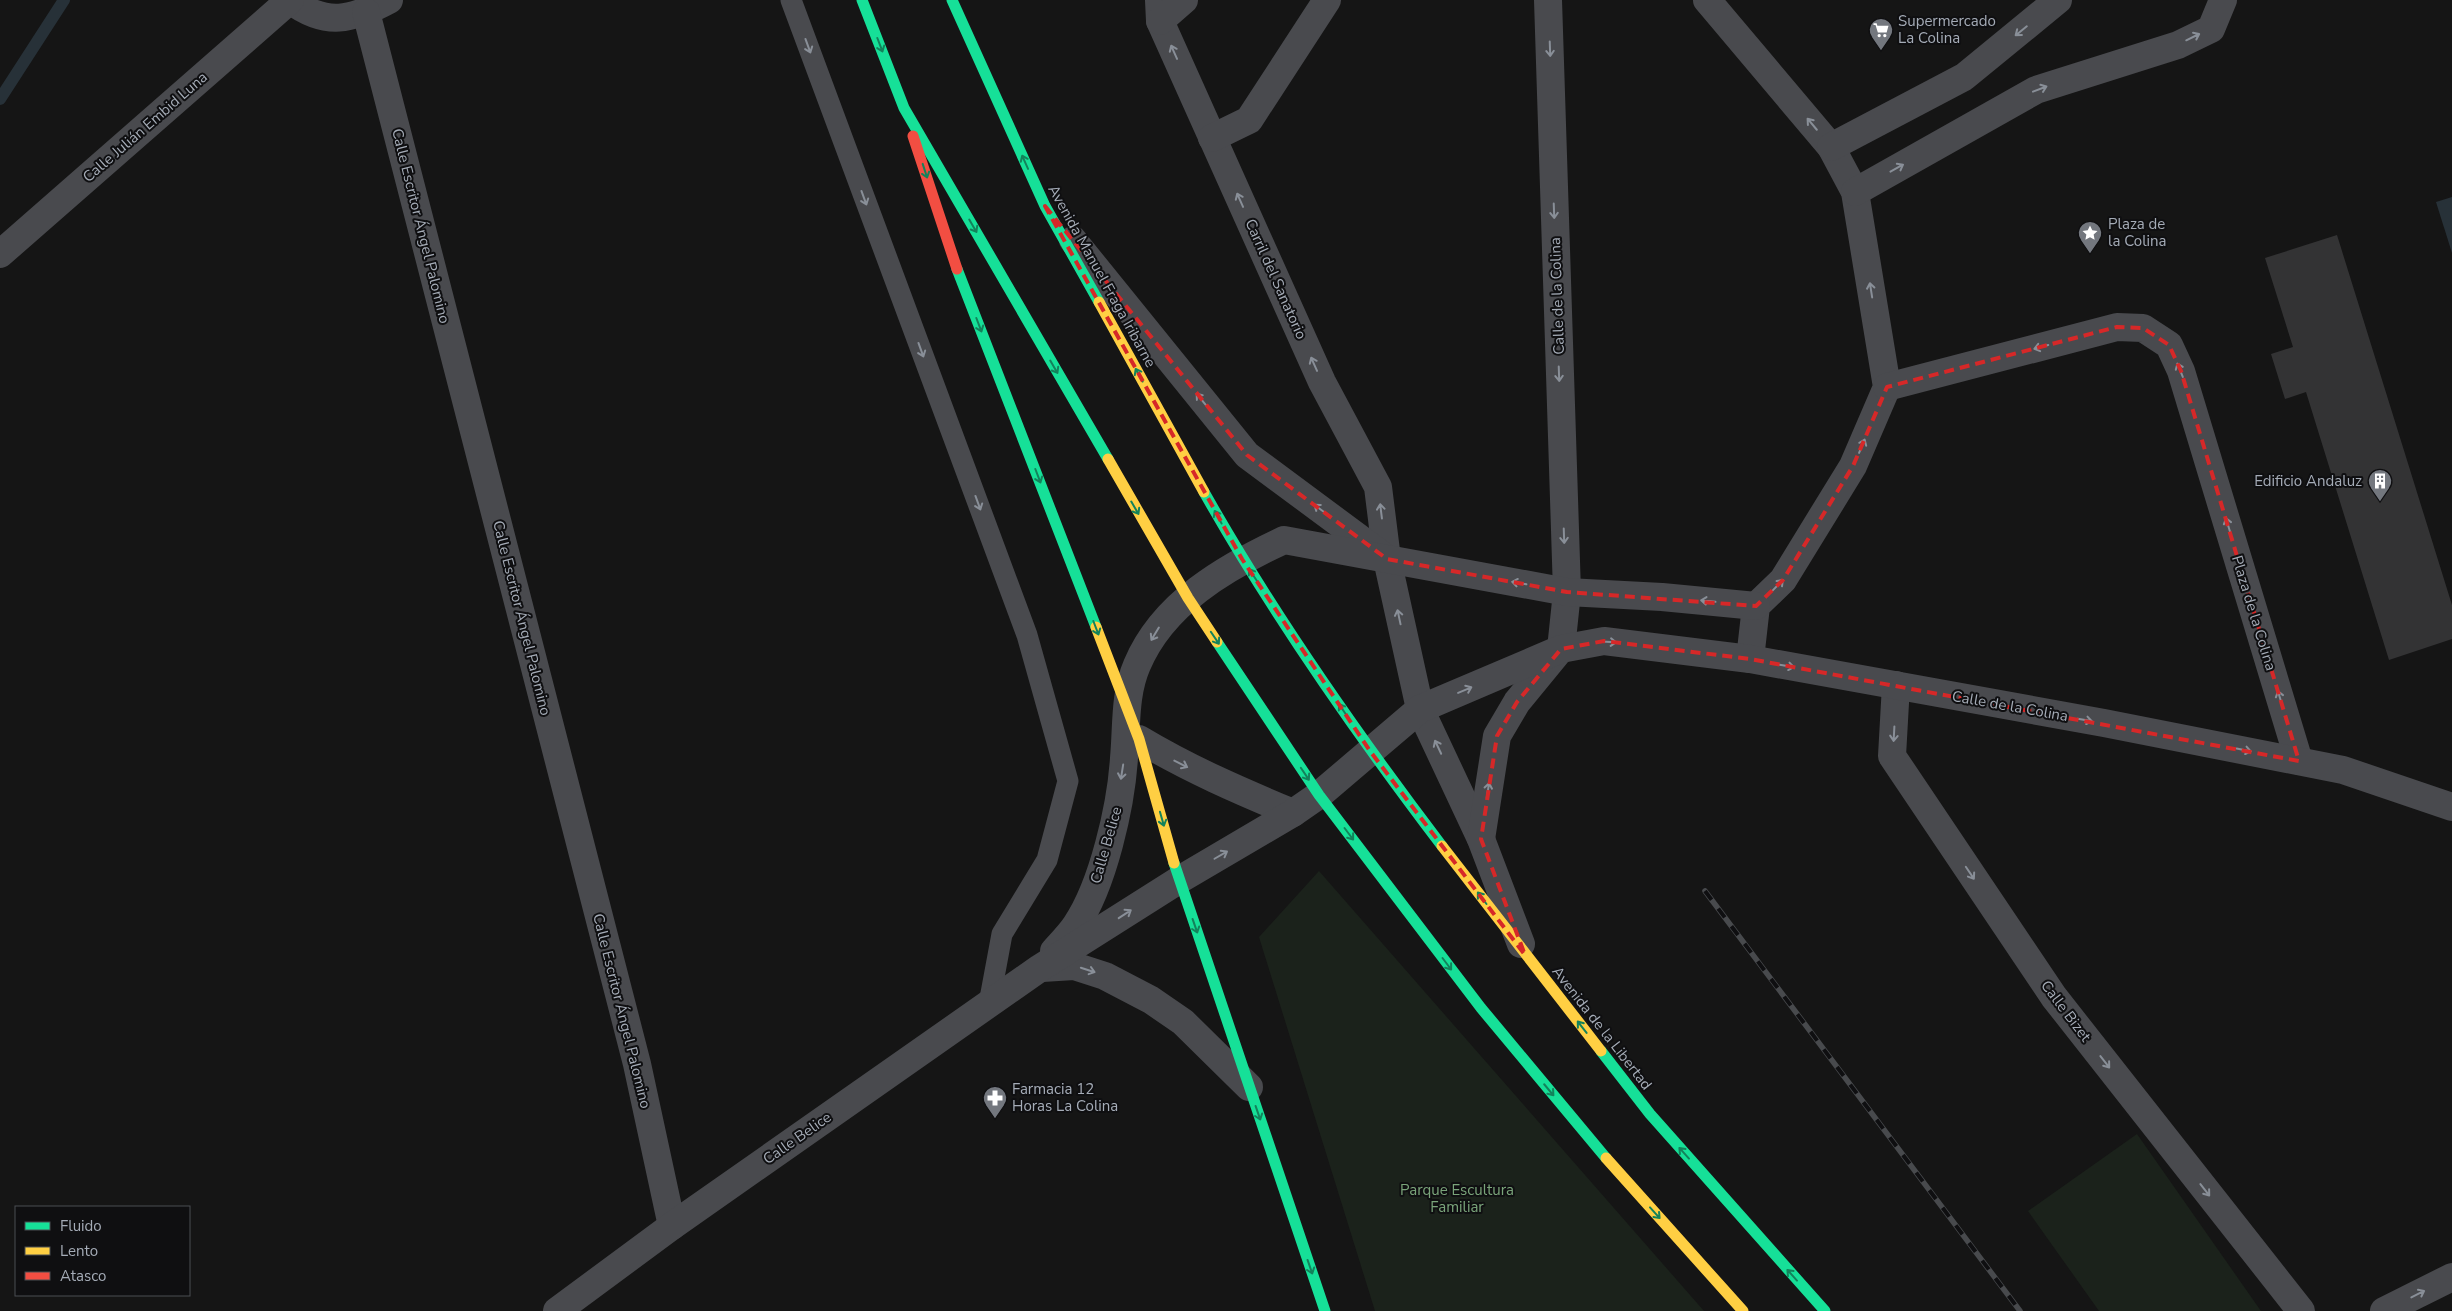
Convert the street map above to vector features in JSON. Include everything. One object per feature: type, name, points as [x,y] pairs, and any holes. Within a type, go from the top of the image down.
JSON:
[{"type":"main road","points":[[862,0],[904,108],[956,265],[1139,739],[1179,880],[1325,1311]]},
{"type":"main road","name":"Avenida Manuel Fraga Iribarne","points":[[952,0],[1045,206],[1242,559],[1370,751]]},
{"type":"main road","points":[[904,108],[1188,598],[1319,795],[1480,1008],[1608,1161],[1743,1311]]},
{"type":"main road","name":"Avenida de la Libertad","points":[[1370,751],[1525,955],[1650,1114],[1825,1311]]},
{"type":"street","points":[[290,0],[304,10],[338,19],[378,6]]},
{"type":"street","name":"Calle Julián Embid Luna","points":[[0,254],[290,0]]},
{"type":"street","points":[[1159,11],[1184,0]]},
{"type":"street","points":[[1212,138],[1248,120],[1327,0]]},
{"type":"street","name":"Calle de la Colina","points":[[1548,0],[1567,592],[1561,649]]},
{"type":"street","points":[[1707,0],[1832,147],[1855,192],[1887,387],[1853,466],[1783,580],[1756,606],[1750,659]]},
{"type":"street","points":[[1832,147],[1964,78],[2058,0]]},
{"type":"street","points":[[1855,192],[2036,90],[2178,45],[2211,29],[2223,0]]},
{"type":"street","name":"Calle Escritor Ángel Palomino","points":[[378,6],[637,1064],[672,1226]]},
{"type":"street","name":"Carril del Sanatorio","points":[[1159,11],[1212,138],[1322,382],[1378,487],[1387,559],[1420,708],[1481,839],[1525,955]]},
{"type":"street","points":[[1045,206],[1247,455],[1387,559],[1567,592],[1662,596],[1756,606]]},
{"type":"street","name":"Plaza de la Colina","points":[[1887,387],[2117,327],[2143,328],[2169,345],[2181,371],[2299,761]]},
{"type":"street","name":"Calle Belice","points":[[1040,968],[1077,924],[1094,889],[1118,801],[1124,759],[1126,706],[1137,665],[1162,623],[1188,598],[1242,559],[1284,540],[1387,559]]},
{"type":"street","name":"Calle de la Colina","points":[[1319,795],[1420,708],[1561,649],[1604,641],[1750,659],[2299,761],[2344,770],[2452,808]]},
{"type":"street","points":[[1481,839],[1497,736],[1517,702],[1561,649]]},
{"type":"street","name":"Calle Bizet","points":[[1896,685],[1892,756],[2054,997],[2300,1311]]},
{"type":"street","points":[[1139,739],[1178,762],[1216,781],[1293,813]]},
{"type":"street","name":"Calle Belice","points":[[557,1311],[672,1226],[1040,968],[1179,880],[1293,813],[1319,795]]},
{"type":"street","points":[[1040,968],[1074,966],[1105,976],[1151,1000],[1183,1022],[1249,1087]]},
{"type":"street","points":[[2384,1311],[2452,1277]]},
{"type":"lane","points":[[791,0],[1027,635],[1068,781],[1047,860],[1002,934],[990,1004]]},
{"type":"highlighted area","points":[[1045,206],[1247,455],[1387,559],[1567,592],[1756,606],[1783,580],[1853,466],[1887,387],[2117,327],[2143,328],[2169,345],[2181,371],[2299,761],[1750,659],[1604,641],[1561,649],[1517,702],[1497,736],[1481,839],[1525,955],[1370,751],[1242,559]]},
{"type":"green space","name":"Parque Escultura Familiar","points":[[1319,871],[1704,1311],[1375,1311],[1259,937]]},
{"type":"green space","points":[[2137,1134],[2261,1311],[2099,1311],[2028,1211]]},
{"type":"shaded area","points":[[2452,197],[2452,253],[2436,202]]},
{"type":"building","name":"Edificio Andaluz","points":[[2337,235],[2452,605],[2452,639],[2389,660],[2306,392],[2285,399],[2271,354],[2293,347],[2265,258]]},
{"type":"waterway","points":[[0,99],[64,0]]},
{"type":"railway","points":[[1705,891],[2020,1311]]},
{"type":"traffic: fast","points":[[862,0],[904,108],[1108,459]]},
{"type":"traffic: fast","points":[[952,0],[1045,206],[1099,302]]},
{"type":"traffic: fast","points":[[957,269],[1096,627]]},
{"type":"traffic: fast","points":[[1204,492],[1287,629],[1347,717],[1442,846]]},
{"type":"traffic: fast","points":[[1217,642],[1319,795],[1481,1008],[1606,1158]]},
{"type":"traffic: fast","points":[[1174,863],[1325,1311]]},
{"type":"traffic: fast","points":[[1601,1051],[1650,1114],[1825,1311]]},
{"type":"traffic: slow","points":[[1099,302],[1204,492]]},
{"type":"traffic: slow","points":[[1108,459],[1188,598],[1217,642]]},
{"type":"traffic: slow","points":[[1096,627],[1139,739],[1174,863]]},
{"type":"traffic: slow","points":[[1442,846],[1601,1051]]},
{"type":"traffic: slow","points":[[1606,1158],[1743,1311]]},
{"type":"traffic: jam","points":[[913,136],[957,269]]},
{"type":"place","name":"Supermercado La Colina","points":[[1881,51]]},
{"type":"place","name":"Plaza de la Colina","points":[[2090,254]]},
{"type":"place","name":"Edificio Andaluz","points":[[2380,502]]},
{"type":"place","name":"Farmacia 12 Horas La Colina","points":[[995,1119]]}]
